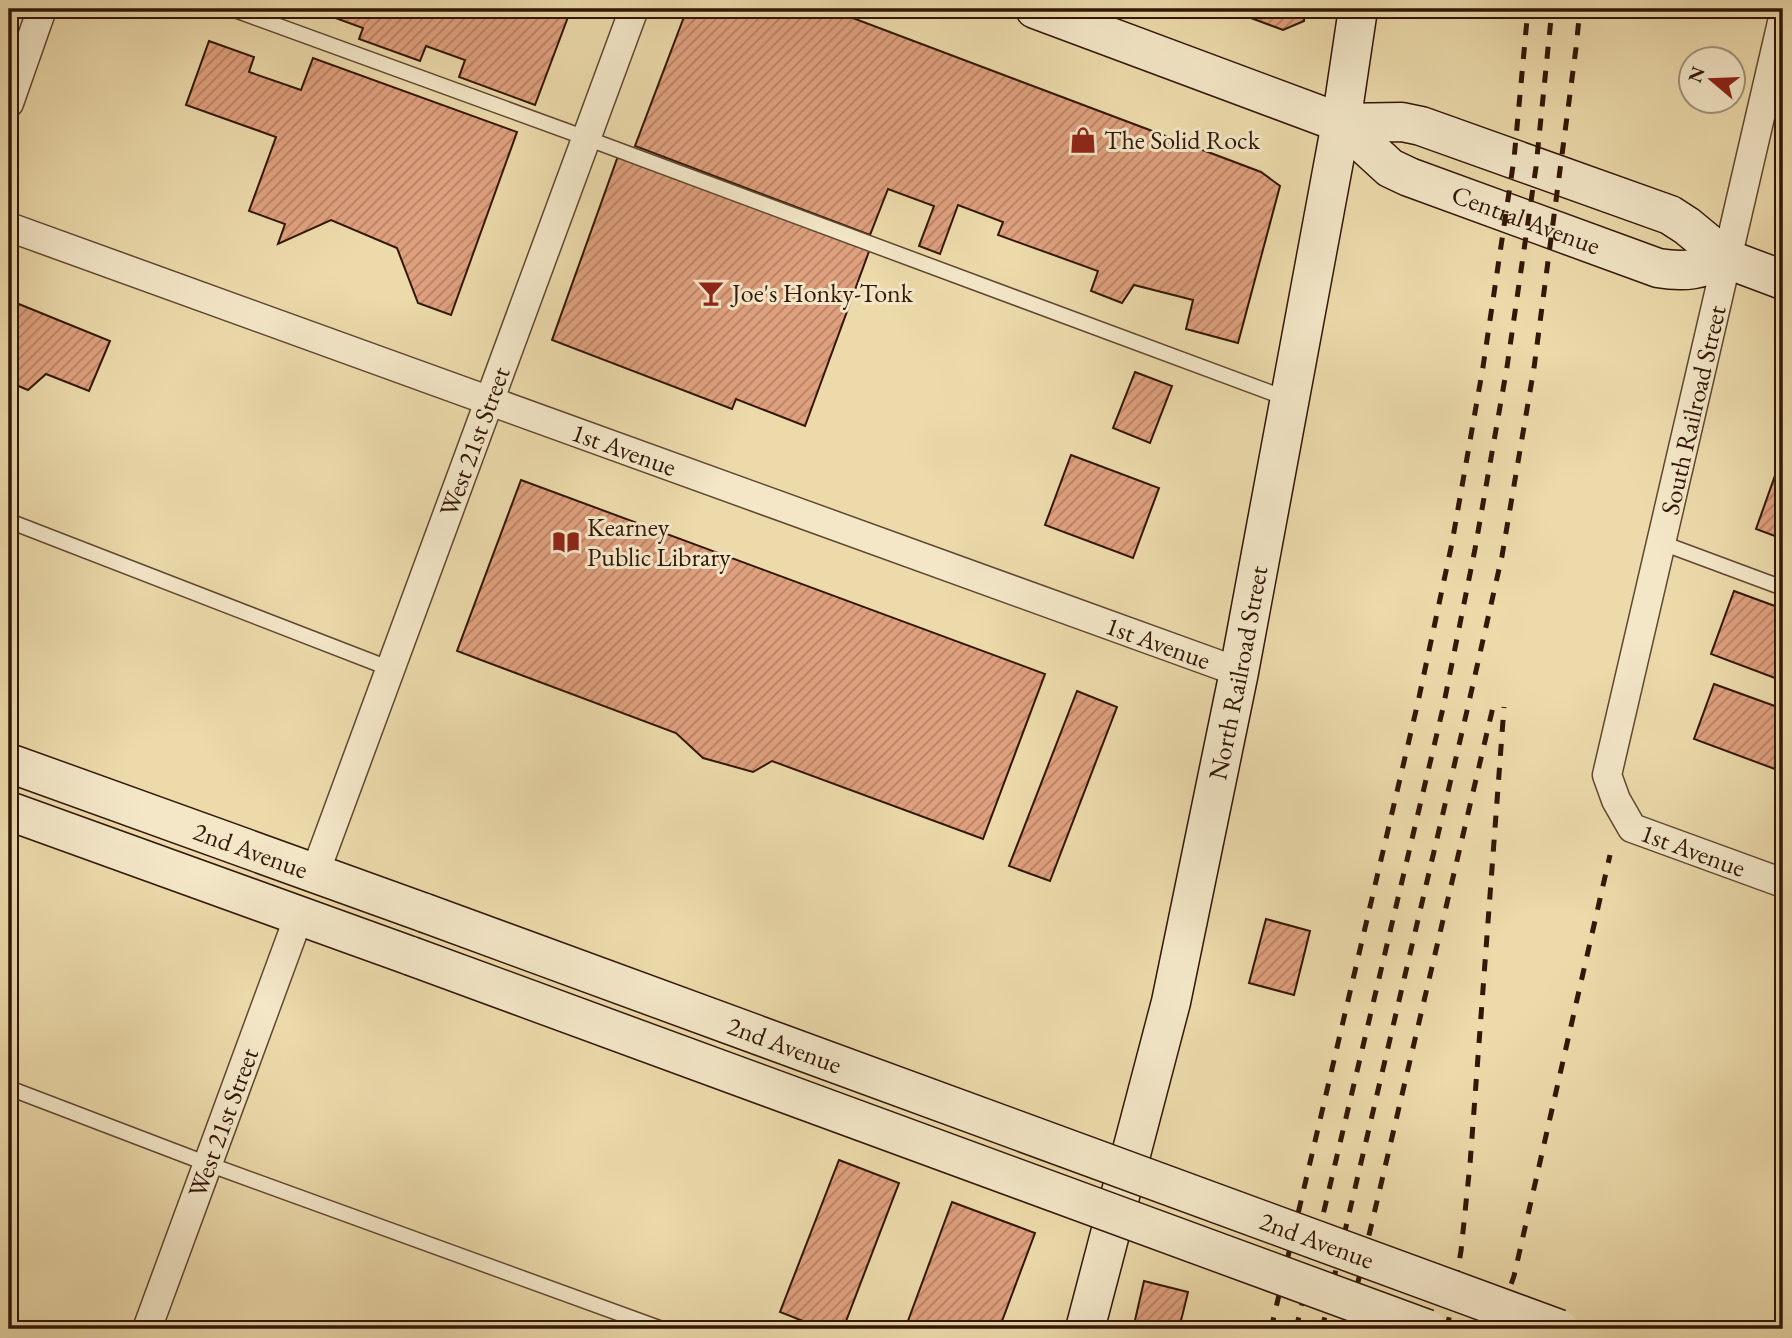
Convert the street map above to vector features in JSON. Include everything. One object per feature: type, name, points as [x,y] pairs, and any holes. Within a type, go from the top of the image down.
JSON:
[{"type":"main road","name":"Central Avenue","points":[[1035,9],[1341,123],[1402,122],[1444,134],[1671,215],[1727,259],[1783,280]]},
{"type":"main road","name":"North Railroad Street","points":[[1085,1329],[1171,1002],[1239,672],[1341,123],[1358,9]]},
{"type":"main road","name":"Central Avenue","points":[[1341,123],[1390,167],[1409,177],[1658,268],[1697,270],[1727,259]]},
{"type":"main road","name":"2nd Avenue","points":[[9,762],[1559,1329]]},
{"type":"main road","name":"2nd Avenue","points":[[9,811],[1427,1329]]},
{"type":"street","points":[[9,103],[42,9]]},
{"type":"street","name":"West 21st Street","points":[[316,873],[634,9]]},
{"type":"street","name":"South Railroad Street","points":[[1616,800],[1607,775],[1783,18]]},
{"type":"street","name":"1st Avenue","points":[[9,227],[1239,672]]},
{"type":"street","name":"1st Avenue","points":[[1616,800],[1632,828],[1783,883]]},
{"type":"street","name":"West 21st Street","points":[[147,1329],[299,916]]},
{"type":"lane","points":[[232,9],[1290,400]]},
{"type":"lane","points":[[9,521],[391,669]]},
{"type":"lane","points":[[1662,543],[1783,588]]},
{"type":"lane","points":[[9,1088],[208,1164],[662,1329]]},
{"type":"building","points":[[311,9],[571,9],[535,105],[459,77],[465,60],[426,46],[420,61],[359,39],[363,28]]},
{"type":"building","points":[[687,9],[829,9],[1261,172],[1280,186],[1238,343],[1186,329],[1193,300],[1134,285],[1122,303],[1091,291],[1098,271],[998,235],[1003,222],[958,205],[940,254],[919,246],[934,206],[888,189],[870,235],[635,146]]},
{"type":"building","points":[[1227,9],[1305,9],[1304,21],[1283,30]]},
{"type":"building","points":[[209,41],[254,57],[249,72],[301,90],[313,58],[517,132],[451,315],[418,303],[397,248],[331,220],[278,244],[285,224],[249,211],[276,137],[186,105]]},
{"type":"building","name":"Joe's Honky-Tonk","points":[[618,156],[871,246],[805,426],[736,399],[732,409],[552,340]]},
{"type":"building","points":[[9,300],[110,341],[89,391],[46,374],[28,390],[9,382]]},
{"type":"building","points":[[1135,372],[1172,386],[1150,443],[1113,428]]},
{"type":"building","points":[[1783,453],[1783,539],[1756,529]]},
{"type":"building","points":[[1071,455],[1159,488],[1133,558],[1045,525]]},
{"type":"building","points":[[521,480],[1045,674],[983,839],[772,761],[753,772],[703,758],[676,733],[457,651]]},
{"type":"building","points":[[1734,591],[1783,609],[1783,681],[1711,654]]},
{"type":"building","points":[[1714,684],[1783,709],[1783,772],[1694,739]]},
{"type":"building","points":[[1077,691],[1117,707],[1050,881],[1009,866]]},
{"type":"building","points":[[1266,919],[1310,931],[1294,995],[1249,983]]},
{"type":"building","points":[[839,1160],[899,1183],[843,1329],[823,1329],[780,1312]]},
{"type":"building","points":[[952,1202],[1035,1233],[999,1329],[905,1329]]},
{"type":"building","points":[[1144,1281],[1188,1292],[1179,1329],[1133,1329]]},
{"type":"railway","points":[[1271,1329],[1418,702],[1452,543],[1483,367],[1514,159],[1528,9]]},
{"type":"railway","points":[[1296,1329],[1443,708],[1475,549],[1507,367],[1536,167],[1552,9]]},
{"type":"railway","points":[[1322,1329],[1502,556],[1534,368],[1580,9]]},
{"type":"railway","points":[[1347,1329],[1493,707]]},
{"type":"railway","points":[[1447,1329],[1461,1251],[1470,1164],[1504,707]]},
{"type":"railway","points":[[1495,1329],[1514,1276],[1610,855]]},
{"type":"place","name":"The Solid Rock","points":[[1083,140]]},
{"type":"place","name":"Joe's Honky-Tonk","points":[[711,293]]},
{"type":"place","name":"Kearney Public Library","points":[[566,542]]}]
